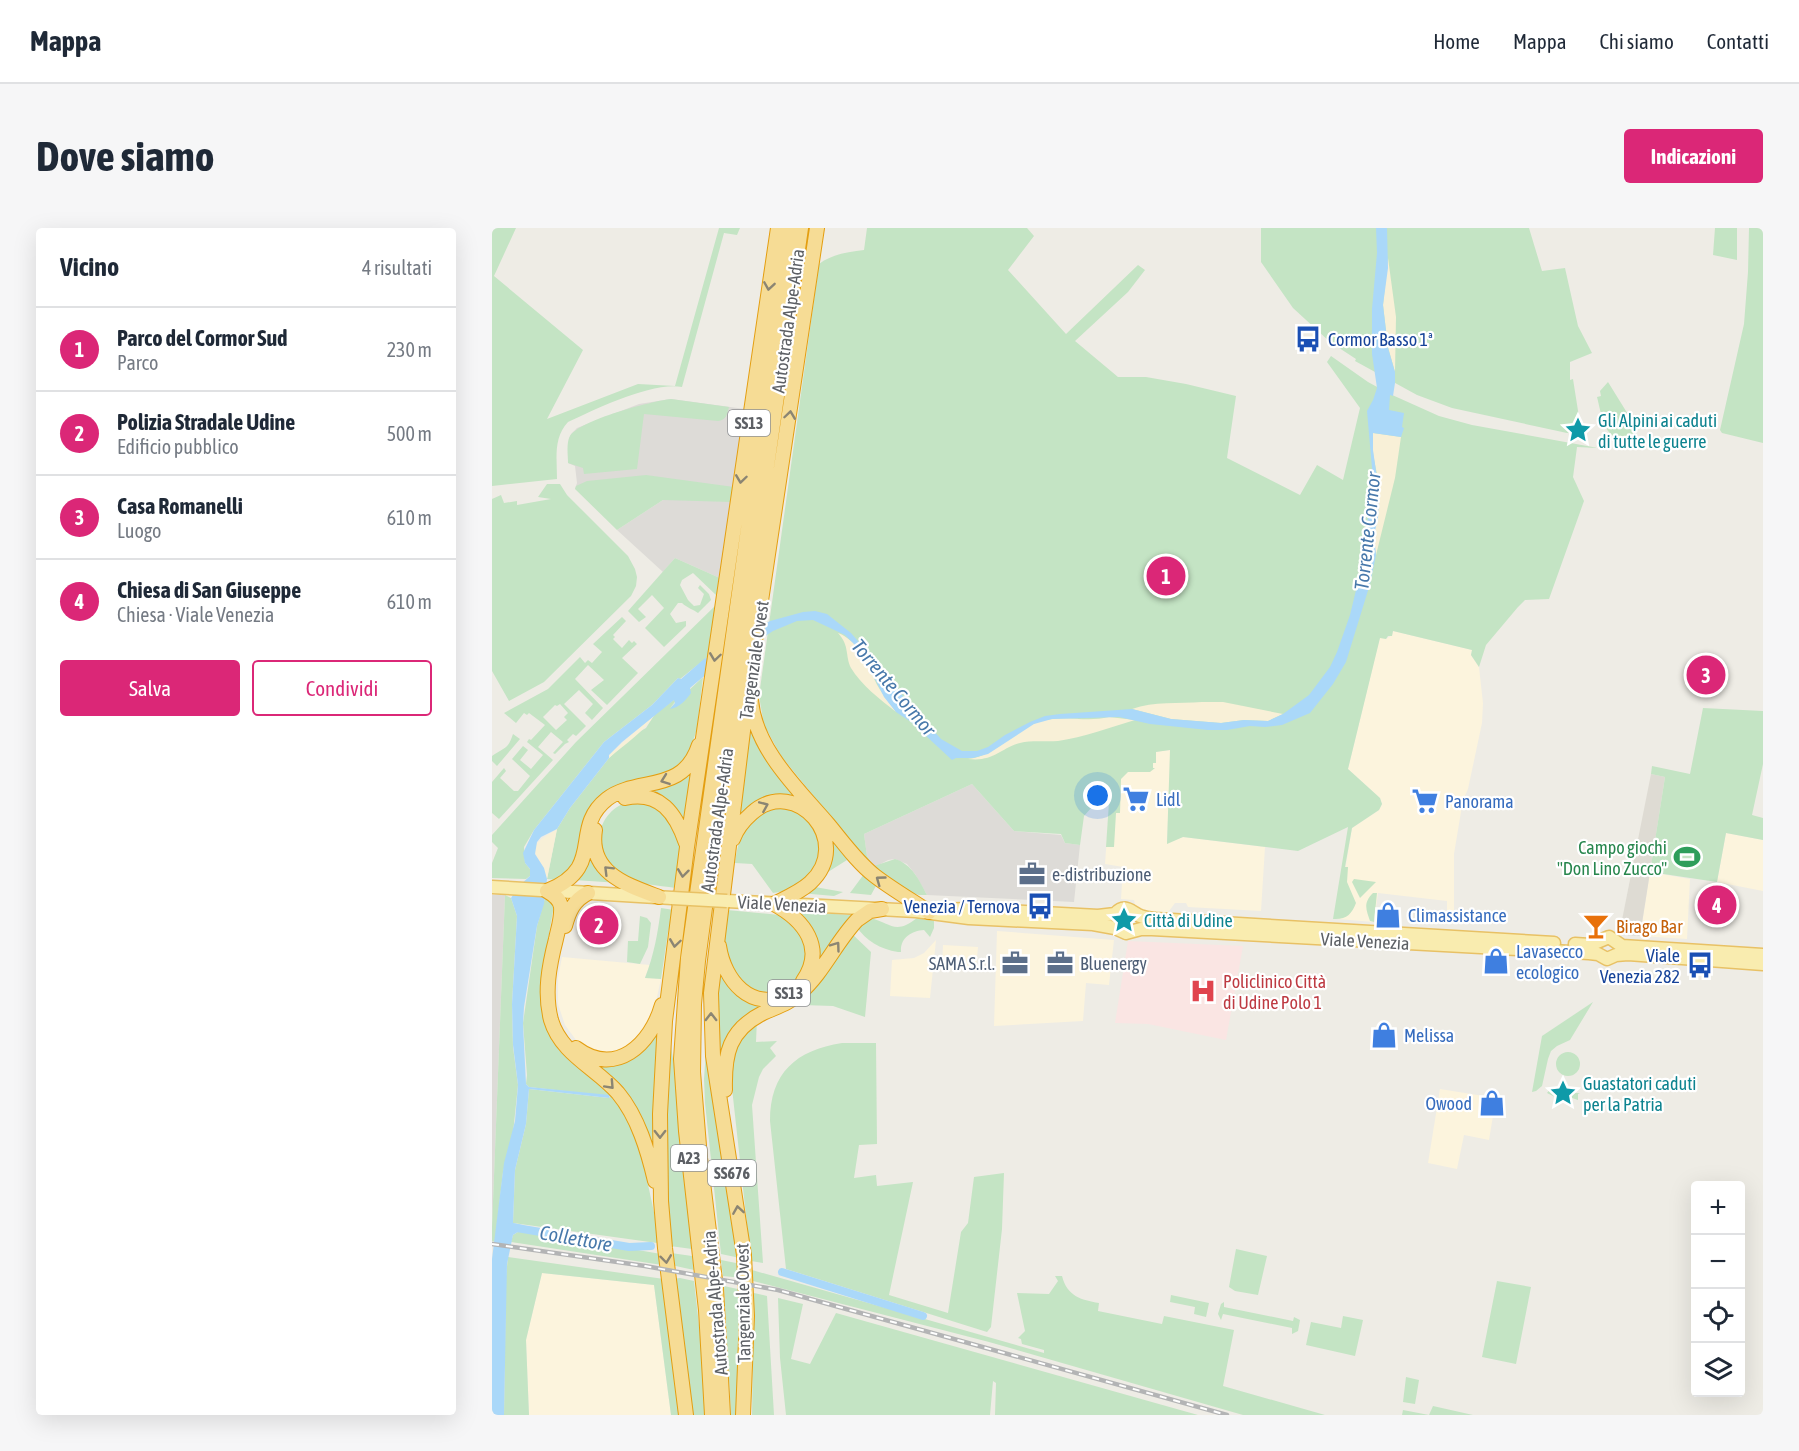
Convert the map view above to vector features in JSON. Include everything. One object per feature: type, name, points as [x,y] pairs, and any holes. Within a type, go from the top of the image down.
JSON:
[{"type":"highway","name":"SS13","points":[[671,971],[687,847],[778,228]]},
{"type":"highway","name":"Autostrada Alpe-Adria","points":[[723,1415],[716,1288],[700,1158],[692,1037],[698,961],[736,682],[741,607],[790,228]]},
{"type":"highway","name":"Autostrada Alpe-Adria","points":[[712,1415],[706,1310],[686,1131],[681,1059],[688,958],[724,690],[741,607],[801,228]]},
{"type":"highway","name":"Tangenziale Ovest","points":[[743,1415],[746,1275],[743,1241],[712,1056],[711,993],[750,674],[817,228]]},
{"type":"highway","points":[[750,674],[752,709],[768,748],[779,766],[854,856],[873,875],[929,912]]},
{"type":"highway","name":"SS13","points":[[547,890],[565,882],[580,867],[588,826],[600,806],[608,798],[620,792],[662,782],[680,773],[697,750],[707,717]]},
{"type":"highway","points":[[665,898],[622,882],[603,867],[593,842],[600,817],[609,806],[618,800],[640,796],[651,799],[669,810],[674,816],[687,847]]},
{"type":"highway","points":[[725,871],[735,834],[740,824],[754,810],[770,803],[786,802],[800,806],[821,827],[825,836],[826,846],[822,866],[809,883],[774,904]]},
{"type":"highway","points":[[547,890],[557,898],[561,910],[548,984],[547,998],[552,1023],[559,1038],[569,1050],[601,1076],[628,1108],[645,1147],[661,1201]]},
{"type":"highway","points":[[588,893],[577,899],[570,910],[556,964],[555,1009],[563,1034],[571,1043],[587,1055],[599,1059],[619,1057],[635,1050],[650,1032],[656,1020],[671,971]]},
{"type":"highway","name":"SS13","points":[[717,932],[720,954],[726,971],[736,986],[759,998],[782,997],[795,988],[808,974],[812,943],[797,919],[774,904]]},
{"type":"highway","points":[[727,1143],[725,1074],[726,1058],[733,1039],[754,1018],[800,993],[857,920],[870,911],[882,909]]},
{"type":"highway","points":[[671,971],[665,1021],[661,1091],[661,1201],[686,1415]]},
{"type":"main road","name":"Viale Venezia","points":[[492,887],[929,912],[957,917],[1084,924],[1115,928],[1122,932],[1152,929],[1598,948]]},
{"type":"main road","name":"Viale Venezia","points":[[929,912],[948,908],[1092,915],[1115,914],[1125,908],[1136,914],[1162,920],[1584,945],[1598,948],[1607,959],[1617,949],[1641,948],[1763,955]]},
{"type":"main road","points":[[1115,914],[1113,920],[1115,928]]},
{"type":"main road","points":[[1133,930],[1138,923],[1136,914]]},
{"type":"main road","name":"Viale Venezia","points":[[1598,948],[1602,939],[1609,938],[1617,949],[1763,964]]},
{"type":"shaded area","points":[[671,399],[745,409],[722,579],[675,558],[663,572],[617,530],[663,500],[648,485],[575,489],[577,483],[575,466],[568,463],[569,438],[577,428],[639,404]]},
{"type":"shaded area","points":[[1393,631],[1472,650],[1471,655],[1479,667],[1483,703],[1482,723],[1468,789],[1463,800],[1454,854],[1454,914],[1447,914],[1447,901],[1378,893],[1374,922],[1337,919],[1352,828],[1379,810],[1382,804],[1380,798],[1348,769],[1380,637],[1386,639],[1392,635]]},
{"type":"shaded area","points":[[1171,750],[1167,843],[1183,837],[1265,847],[1261,911],[1188,907],[1186,903],[1175,903],[1166,915],[1145,913],[1136,909],[1134,900],[1121,899],[1123,867],[1105,864],[1113,756]]},
{"type":"shaded area","points":[[1651,774],[1665,777],[1640,936],[1619,935]]},
{"type":"shaded area","points":[[972,784],[1014,831],[1061,835],[1065,843],[1080,845],[1074,902],[927,895],[907,864],[895,859],[875,867],[867,856],[864,834]]},
{"type":"shaded area","points":[[1726,833],[1763,840],[1763,891],[1717,882]]},
{"type":"shaded area","points":[[1650,872],[1690,879],[1687,939],[1640,936]]},
{"type":"shaded area","points":[[492,895],[505,895],[492,1227]]},
{"type":"shaded area","points":[[997,931],[1114,940],[1109,985],[1086,983],[1083,1021],[994,1026]]},
{"type":"shaded area","points":[[936,940],[930,998],[890,996],[892,960],[914,958],[924,953]]},
{"type":"shaded area","points":[[1128,941],[1243,946],[1226,1040],[1148,1024],[1115,1023]]},
{"type":"shaded area","points":[[943,945],[978,947],[976,970],[942,968]]},
{"type":"shaded area","points":[[562,957],[650,965],[645,977],[661,979],[654,1010],[641,1037],[617,1054],[598,1053],[576,1040],[565,1025],[558,1004],[558,978]]},
{"type":"shaded area","points":[[1440,1089],[1496,1098],[1489,1140],[1464,1135],[1457,1169],[1428,1163]]},
{"type":"shaded area","points":[[542,1273],[654,1285],[671,1415],[529,1415],[526,1340]]},
{"type":"green space","points":[[492,228],[516,228],[494,276],[583,350],[547,419],[638,384],[675,386],[719,228],[740,228],[737,235],[724,233],[682,387],[670,386],[641,392],[568,422],[558,442],[557,479],[492,486]]},
{"type":"green space","points":[[867,228],[1027,228],[1034,236],[1008,270],[1066,334],[1138,265],[1145,270],[1128,292],[1075,341],[1118,377],[1146,377],[1236,396],[1227,458],[1300,495],[1317,465],[1343,480],[1360,408],[1327,362],[1331,356],[1368,382],[1439,416],[1472,425],[1598,448],[1577,447],[1573,477],[1584,501],[1549,599],[1525,600],[1486,645],[1479,667],[1471,655],[1472,650],[1393,631],[1392,636],[1386,639],[1380,638],[1348,769],[1380,798],[1382,804],[1379,810],[1352,828],[1345,867],[1348,867],[1347,882],[1356,903],[1348,916],[1333,919],[1348,827],[1298,851],[1183,837],[1167,844],[1170,750],[1156,752],[1156,763],[1153,763],[1153,768],[1155,768],[1150,772],[1128,772],[1121,779],[1120,813],[1116,813],[1114,847],[1106,847],[1110,787],[1084,816],[1080,845],[1065,843],[1061,834],[1014,831],[972,784],[864,834],[867,856],[874,866],[895,859],[901,861],[914,873],[927,895],[904,890],[873,869],[781,756],[764,725],[759,696],[819,264],[835,256],[864,250]]},
{"type":"green space","points":[[1261,228],[1529,228],[1542,271],[1565,268],[1578,326],[1592,353],[1570,362],[1570,380],[1573,379],[1579,417],[1575,417],[1575,433],[1452,408],[1417,395],[1355,361],[1356,359],[1330,342],[1293,308],[1261,262]]},
{"type":"green space","points":[[1715,228],[1737,228],[1737,260],[1713,255]]},
{"type":"green space","points":[[1749,228],[1763,228],[1763,443],[1722,433],[1720,430],[1744,324]]},
{"type":"green space","points":[[1608,382],[1634,424],[1635,431],[1630,438],[1621,439],[1609,433],[1603,420],[1597,397],[1601,396],[1600,391]]},
{"type":"green space","points":[[671,399],[729,407],[726,417],[718,421],[644,414],[637,469],[584,474],[583,468],[568,463],[569,439],[576,430],[617,412]]},
{"type":"green space","points":[[646,475],[734,487],[731,502],[663,500],[617,530],[575,489],[576,486],[587,481]]},
{"type":"green space","points":[[547,484],[560,484],[567,495],[628,556],[635,569],[636,586],[631,596],[544,682],[509,701],[492,671],[492,499],[501,495],[504,503],[517,501],[517,505],[551,499],[538,497]]},
{"type":"green space","points":[[675,558],[722,579],[716,595],[693,573],[682,580],[680,585],[694,606],[700,605],[704,594],[698,588],[700,585],[709,594],[711,600],[698,613],[678,603],[670,614],[676,623],[686,621],[686,626],[664,647],[645,628],[664,608],[652,595],[638,609],[646,617],[639,622],[628,611]]},
{"type":"green space","points":[[717,604],[710,655],[680,679],[678,678],[652,705],[604,742],[534,830],[524,847],[525,863],[530,869],[530,876],[526,879],[492,878],[492,863],[498,848],[492,842],[492,835],[576,742]]},
{"type":"green space","points":[[622,617],[626,621],[613,635],[615,637],[613,639],[622,648],[629,640],[637,644],[622,658],[638,673],[607,705],[591,690],[604,680],[588,665],[575,679],[603,708],[592,720],[585,713],[593,704],[579,690],[564,704],[586,726],[576,736],[573,734],[567,740],[569,742],[555,754],[553,753],[563,742],[551,732],[538,747],[553,760],[499,819],[492,813],[492,782],[504,768],[506,771],[500,778],[514,791],[518,791],[530,776],[512,759],[523,746],[528,750],[520,760],[531,769],[543,755],[527,742],[545,725],[529,713],[527,715],[524,713],[516,723],[504,713],[548,689],[580,657],[585,663],[588,660],[592,663],[602,652],[593,644]],"holes":[[[560,704],[568,713],[564,717],[567,720],[556,730],[543,717],[555,705]]]},
{"type":"green space","points":[[703,677],[697,729],[689,753],[674,770],[665,775],[609,789],[596,799],[590,809],[576,862],[558,880],[547,879],[557,829],[570,808],[609,758],[634,735],[646,728],[655,714],[675,699],[670,708]]},
{"type":"green space","points":[[1703,708],[1763,711],[1763,764],[1752,815],[1763,818],[1763,840],[1726,833],[1717,882],[1650,872],[1665,777],[1651,774],[1652,766],[1690,774]]},
{"type":"green space","points":[[750,721],[804,802],[782,797],[767,798],[754,806],[738,821]]},
{"type":"green space","points":[[513,734],[520,739],[497,766],[492,761],[492,756],[507,746]]},
{"type":"green space","points":[[694,764],[686,820],[682,821],[641,792]]},
{"type":"green space","points":[[630,801],[640,802],[657,809],[671,822],[679,839],[680,854],[676,888],[627,879],[611,868],[604,858],[600,847],[602,825],[608,815]]},
{"type":"green space","points":[[778,808],[799,813],[811,822],[817,837],[820,857],[802,882],[790,889],[773,893],[752,864],[735,863],[739,843],[746,828],[759,816]]},
{"type":"green space","points":[[832,836],[877,884],[871,895],[850,893],[864,874],[847,860],[828,872],[815,887],[843,892],[834,896],[800,893],[819,875],[828,862],[831,855]]},
{"type":"green space","points":[[591,844],[620,883],[574,880]]},
{"type":"green space","points":[[1354,879],[1376,882],[1360,898],[1352,882]]},
{"type":"green space","points":[[1373,893],[1377,893],[1374,922],[1370,921],[1366,906]]},
{"type":"green space","points":[[505,895],[511,898],[517,916],[512,1004],[513,1047],[518,1085],[513,1133],[503,1172],[495,1242],[492,1241],[492,1227]]},
{"type":"green space","points":[[545,898],[553,898],[554,905],[540,986],[544,1022],[559,1050],[609,1090],[630,1117],[641,1152],[658,1231],[657,1243],[513,1223],[515,1170],[526,1124],[529,1089],[609,1098],[610,1096],[529,1087],[526,1084],[523,1023],[537,926]]},
{"type":"green space","points":[[661,908],[674,910],[668,932],[661,979],[645,978],[651,961]]},
{"type":"green space","points":[[727,910],[780,915],[788,919],[804,936],[807,958],[801,976],[793,984],[783,989],[764,992],[741,983],[732,974],[723,939]]},
{"type":"green space","points":[[796,912],[854,915],[813,971]]},
{"type":"green space","points":[[640,916],[647,918],[651,923],[648,947],[640,964],[627,962],[628,941],[638,941]]},
{"type":"green space","points":[[869,918],[898,927],[917,918],[934,919],[934,928],[930,937],[924,930],[911,934],[904,939],[901,952],[898,952],[874,944],[864,936],[856,926]]},
{"type":"green space","points":[[850,932],[871,952],[865,1017],[833,1006],[802,1005],[803,996]]},
{"type":"green space","points":[[721,969],[768,1002],[753,1013],[720,1080],[715,1015]]},
{"type":"green space","points":[[1593,1002],[1570,1040],[1551,1051],[1542,1086],[1532,1092],[1542,1036]]},
{"type":"green space","points":[[757,1019],[756,1042],[777,1041],[770,1048],[776,1056],[763,1069],[759,1077],[752,1105],[763,1263],[751,1261],[731,1079],[733,1058],[740,1037]]},
{"type":"green space","points":[[660,1029],[655,1162],[647,1136],[582,1055],[609,1064],[653,1038]]},
{"type":"green space","points":[[707,1035],[740,1258],[721,1254],[705,1103]]},
{"type":"green space","points":[[842,1043],[876,1043],[877,1144],[859,1145],[854,1178],[876,1175],[877,1186],[913,1182],[889,1295],[948,1313],[961,1232],[968,1223],[974,1177],[1004,1173],[1002,1229],[991,1327],[987,1332],[786,1269],[770,1121],[771,1104],[781,1077],[799,1058],[811,1051]]},
{"type":"green space","points":[[671,1046],[677,1086],[692,1249],[670,1246],[666,1146]]},
{"type":"green space","points":[[1568,1052],[1576,1056],[1580,1064],[1576,1072],[1568,1076],[1560,1072],[1556,1064],[1560,1056]]},
{"type":"green space","points":[[1552,1087],[1559,1091],[1580,1093],[1578,1100],[1557,1098],[1547,1093]]},
{"type":"green space","points":[[521,1230],[661,1254],[662,1265],[511,1242],[513,1235]]},
{"type":"green space","points":[[1236,1249],[1267,1256],[1258,1295],[1235,1291],[1229,1287]]},
{"type":"green space","points":[[671,1253],[692,1256],[694,1270],[671,1265]]},
{"type":"green space","points":[[508,1257],[664,1279],[685,1415],[671,1415],[654,1285],[542,1273],[526,1340],[529,1415],[504,1415]]},
{"type":"green space","points":[[721,1260],[741,1264],[743,1278],[723,1276]]},
{"type":"green space","points":[[752,1270],[1044,1353],[1044,1350],[1022,1344],[1021,1339],[1018,1338],[1025,1331],[1017,1293],[1049,1294],[1058,1281],[1055,1276],[1062,1276],[1071,1293],[1099,1303],[1098,1311],[1162,1324],[1164,1316],[1234,1330],[1223,1386],[1325,1415],[1243,1415],[989,1342],[753,1281]]},
{"type":"green space","points":[[673,1279],[694,1281],[702,1352],[705,1415],[690,1415]]},
{"type":"green space","points":[[1497,1281],[1531,1287],[1516,1364],[1482,1357]]},
{"type":"green space","points":[[724,1286],[742,1290],[738,1415],[731,1415]]},
{"type":"green space","points":[[754,1293],[767,1296],[774,1415],[752,1415]]},
{"type":"green space","points":[[1171,1295],[1209,1303],[1206,1317],[1194,1314],[1195,1307],[1170,1302]]},
{"type":"green space","points":[[778,1298],[803,1304],[791,1359],[810,1364],[836,1313],[1198,1415],[995,1415],[996,1383],[993,1381],[990,1415],[786,1415],[780,1358]]},
{"type":"green space","points":[[1224,1302],[1224,1307],[1293,1321],[1294,1317],[1300,1320],[1298,1331],[1292,1334],[1292,1328],[1223,1314],[1221,1320],[1218,1314]]},
{"type":"green space","points":[[1343,1316],[1363,1320],[1355,1356],[1306,1345],[1311,1322],[1341,1328]]},
{"type":"green space","points":[[1406,1377],[1419,1380],[1415,1404],[1403,1402]]},
{"type":"green space","points":[[1433,1406],[1473,1415],[1429,1415]]},
{"type":"green space","points":[[1403,1410],[1429,1415],[1402,1415]]},
{"type":"sand","points":[[1388,258],[1396,317],[1395,372],[1388,347],[1383,305]]},
{"type":"sand","points":[[1373,433],[1401,437],[1395,478],[1376,555],[1374,539],[1379,489]]},
{"type":"sand","points":[[838,633],[852,642],[867,657],[873,668],[877,684],[896,712],[855,674],[849,664],[844,642]]},
{"type":"sand","points":[[1223,702],[1283,714],[1268,721],[1244,720],[1221,723],[1171,719],[1132,709],[1158,704]]},
{"type":"sand","points":[[655,714],[640,732],[609,758],[609,755]]},
{"type":"sand","points":[[1109,717],[1135,720],[1058,741],[1020,743],[984,759],[968,759],[987,753],[1038,722]]},
{"type":"sand","points":[[557,829],[547,879],[535,847],[545,836]]},
{"type":"water","name":"Torrente Cormor","points":[[1376,228],[1387,228],[1388,268],[1383,305],[1388,348],[1395,372],[1389,410],[1404,413],[1402,427],[1404,428],[1401,437],[1373,433],[1379,492],[1378,518],[1374,535],[1376,555],[1370,584],[1346,662],[1333,684],[1310,713],[1282,725],[1250,726],[1227,730],[1150,724],[1119,717],[1052,719],[1034,724],[988,754],[952,760],[911,722],[896,712],[884,697],[873,675],[872,665],[845,635],[813,620],[797,621],[773,631],[703,677],[690,688],[691,693],[682,703],[670,709],[675,703],[674,700],[622,742],[609,755],[557,829],[541,837],[537,842],[535,854],[544,868],[547,879],[524,1007],[526,1084],[529,1087],[610,1095],[609,1098],[529,1089],[526,1124],[515,1170],[513,1223],[522,1225],[521,1230],[513,1235],[507,1264],[504,1415],[492,1415],[492,1259],[504,1163],[515,1121],[518,1085],[513,1045],[512,1004],[517,916],[511,898],[530,876],[530,869],[525,863],[523,853],[534,830],[604,742],[652,705],[678,678],[681,679],[704,659],[770,621],[803,612],[815,611],[827,614],[851,633],[941,739],[962,751],[977,751],[988,747],[1030,722],[1045,716],[1060,714],[1132,709],[1171,719],[1221,723],[1244,720],[1268,721],[1283,714],[1309,695],[1330,667],[1350,615],[1364,557],[1364,541],[1372,493],[1367,411],[1377,388],[1372,354]]},
{"type":"waterway","name":"Collettore","points":[[511,1227],[629,1247],[651,1246]]},
{"type":"waterway","name":"Collettore","points":[[782,1272],[923,1316]]},
{"type":"railway","points":[[492,1244],[645,1266],[778,1290],[1227,1415]]},
{"type":"place","name":"Cormor Basso 1ª","points":[[1308,339]]},
{"type":"place","name":"Gli Alpini ai caduti di tutte le guerre","points":[[1578,430]]},
{"type":"place","name":"Parco del Cormor Sud","points":[[1166,576]]},
{"type":"place","name":"Casa Romanelli","points":[[1706,675]]},
{"type":"place","name":"Lidl","points":[[1136,799]]},
{"type":"place","name":"Panorama","points":[[1425,801]]},
{"type":"place","name":"Campo giochi \"Don Lino Zucco\"","points":[[1687,857]]},
{"type":"place","name":"e-distribuzione","points":[[1032,874]]},
{"type":"place","name":"Chiesa di San Giuseppe","points":[[1717,905]]},
{"type":"place","name":"Venezia / Ternova","points":[[1040,906]]},
{"type":"place","name":"Climassistance","points":[[1388,915]]},
{"type":"place","name":"Città di Udine","points":[[1124,920]]},
{"type":"place","name":"Polizia Stradale Udine","points":[[599,925]]},
{"type":"place","name":"Birago Bar","points":[[1596,926]]},
{"type":"place","name":"Lavasecco ecologico","points":[[1496,961]]},
{"type":"place","name":"SAMA S.r.l.","points":[[1015,963]]},
{"type":"place","name":"Bluenergy","points":[[1060,963]]},
{"type":"place","name":"Viale Venezia 282","points":[[1700,965]]},
{"type":"place","name":"Policlinico Città di Udine Polo 1","points":[[1203,991]]},
{"type":"place","name":"Melissa","points":[[1384,1035]]},
{"type":"place","name":"Guastatori caduti per la Patria","points":[[1563,1093]]},
{"type":"place","name":"Owood","points":[[1492,1103]]}]
